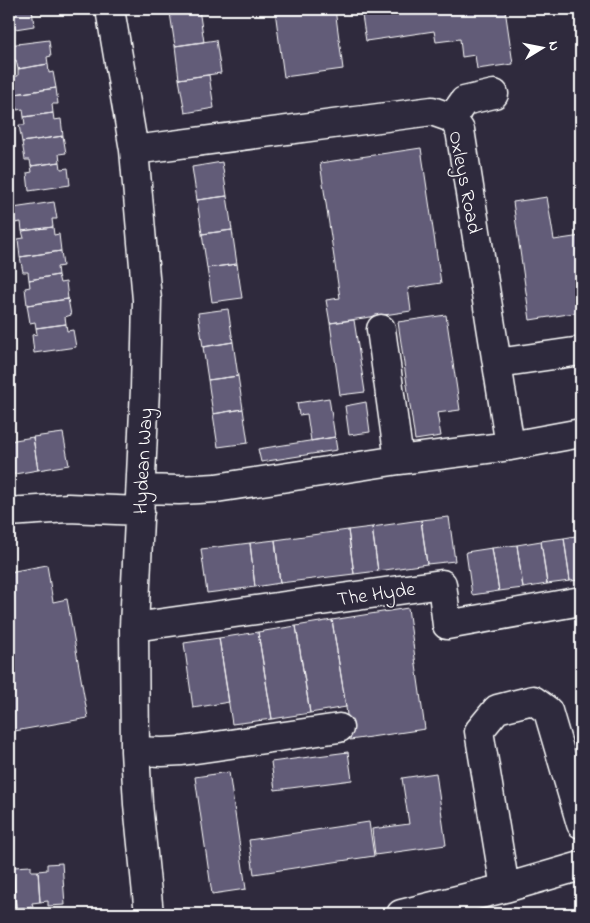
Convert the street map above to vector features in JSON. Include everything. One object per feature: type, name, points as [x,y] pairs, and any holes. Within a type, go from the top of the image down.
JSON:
[{"type":"street","name":"Hydean Way","points":[[110,9],[134,150],[147,300],[141,500],[134,627],[135,751],[138,804],[149,914]]},
{"type":"street","points":[[452,118],[464,102],[494,94]]},
{"type":"street","name":"Oxleys Road","points":[[134,150],[432,110],[452,118],[460,130],[510,446]]},
{"type":"street","points":[[380,329],[398,460]]},
{"type":"street","points":[[497,362],[581,351]]},
{"type":"street","points":[[9,512],[141,500],[179,490],[216,488],[398,460],[510,446],[581,433]]},
{"type":"street","name":"The Hyde","points":[[134,627],[442,584],[447,625],[581,601]]},
{"type":"street","points":[[505,888],[479,731],[497,709],[533,700],[548,711],[581,824]]},
{"type":"street","points":[[135,751],[182,751],[339,728]]},
{"type":"street","points":[[401,914],[505,888],[581,866]]},
{"type":"building","points":[[9,9],[32,9],[34,26],[9,30]]},
{"type":"building","points":[[169,9],[199,9],[170,13]]},
{"type":"building","points":[[199,9],[204,42],[175,46],[170,13]]},
{"type":"building","points":[[335,9],[343,69],[284,77],[275,11]]},
{"type":"building","points":[[361,9],[505,9],[513,64],[477,69],[475,55],[462,57],[460,39],[436,42],[434,31],[366,41]]},
{"type":"building","points":[[49,40],[51,56],[47,57],[48,64],[18,69],[16,60],[10,61],[9,45]]},
{"type":"building","points":[[216,40],[221,73],[179,79],[175,46]]},
{"type":"building","points":[[48,64],[49,73],[53,72],[56,88],[15,94],[12,76],[18,76],[18,69]]},
{"type":"building","points":[[209,75],[214,108],[185,113],[179,79]]},
{"type":"building","points":[[56,88],[58,104],[52,104],[53,113],[24,117],[23,109],[17,110],[15,94]]},
{"type":"building","points":[[53,113],[54,120],[61,119],[63,136],[22,142],[19,125],[25,125],[24,117]]},
{"type":"building","points":[[63,136],[66,153],[59,154],[60,162],[31,166],[30,160],[25,160],[22,142]]},
{"type":"building","points":[[421,148],[441,283],[408,288],[411,311],[330,323],[326,300],[340,298],[320,163]]},
{"type":"building","points":[[60,162],[61,169],[68,168],[70,185],[29,191],[27,173],[32,172],[31,166]]},
{"type":"building","points":[[222,162],[227,196],[197,200],[192,167]]},
{"type":"building","points":[[227,196],[232,230],[202,234],[197,200]]},
{"type":"building","points":[[547,197],[554,240],[581,236],[581,312],[530,320],[513,202]]},
{"type":"building","points":[[54,202],[57,219],[52,219],[53,227],[22,231],[21,222],[15,223],[13,208]]},
{"type":"building","points":[[53,227],[54,235],[59,234],[61,251],[20,257],[18,239],[24,238],[22,231]]},
{"type":"building","points":[[232,230],[237,264],[207,268],[202,234]]},
{"type":"building","points":[[61,251],[63,266],[57,267],[58,275],[29,280],[28,272],[23,272],[20,257]]},
{"type":"building","points":[[237,264],[242,298],[212,302],[207,268]]},
{"type":"building","points":[[58,275],[60,283],[66,282],[68,299],[27,305],[25,288],[30,287],[29,280]]},
{"type":"building","points":[[68,299],[71,315],[65,317],[66,324],[36,328],[35,322],[30,323],[27,305]]},
{"type":"building","points":[[228,309],[233,342],[203,347],[198,313]]},
{"type":"building","points":[[446,315],[460,410],[437,413],[441,436],[415,440],[398,322]]},
{"type":"building","points":[[354,320],[365,392],[340,395],[330,323]]},
{"type":"building","points":[[66,324],[67,331],[73,330],[76,347],[34,353],[32,335],[37,334],[36,328]]},
{"type":"building","points":[[233,342],[238,376],[208,380],[203,347]]},
{"type":"building","points":[[238,376],[243,409],[213,414],[208,380]]},
{"type":"building","points":[[329,398],[335,437],[311,441],[307,414],[299,415],[297,403]]},
{"type":"building","points":[[366,402],[370,432],[349,435],[345,406]]},
{"type":"building","points":[[243,409],[248,443],[218,447],[213,414]]},
{"type":"building","points":[[63,433],[69,465],[38,470],[33,437]]},
{"type":"building","points":[[33,437],[38,470],[9,475],[9,441]]},
{"type":"building","points":[[335,437],[337,450],[261,462],[258,449]]},
{"type":"building","points":[[449,517],[455,561],[427,564],[421,520]]},
{"type":"building","points":[[421,520],[427,564],[378,571],[372,527]]},
{"type":"building","points":[[372,527],[378,571],[354,574],[348,530]]},
{"type":"building","points":[[348,530],[354,574],[280,583],[275,540]]},
{"type":"building","points":[[581,535],[581,580],[570,581],[564,538]]},
{"type":"building","points":[[564,538],[570,581],[547,584],[541,541]]},
{"type":"building","points":[[275,540],[280,583],[255,587],[250,543]]},
{"type":"building","points":[[541,541],[547,584],[523,588],[517,545]]},
{"type":"building","points":[[250,543],[255,587],[207,593],[201,549]]},
{"type":"building","points":[[517,545],[523,588],[499,591],[492,548]]},
{"type":"building","points":[[492,548],[499,591],[472,595],[466,552]]},
{"type":"building","points":[[47,565],[53,602],[67,599],[88,718],[9,732],[9,572]]},
{"type":"building","points":[[408,608],[425,729],[350,740],[332,620]]},
{"type":"building","points":[[332,620],[346,707],[310,713],[296,626]]},
{"type":"building","points":[[296,626],[310,713],[272,719],[258,632]]},
{"type":"building","points":[[258,632],[272,719],[232,724],[219,638]]},
{"type":"building","points":[[219,638],[229,702],[193,708],[184,643]]},
{"type":"building","points":[[348,752],[352,780],[275,790],[271,762]]},
{"type":"building","points":[[229,772],[246,889],[212,894],[195,777]]},
{"type":"building","points":[[436,773],[446,845],[375,855],[372,829],[409,824],[402,778]]},
{"type":"building","points":[[369,822],[374,856],[254,874],[249,840]]},
{"type":"building","points":[[62,863],[65,905],[48,906],[48,901],[40,902],[38,871],[47,870],[47,864]]},
{"type":"building","points":[[31,866],[31,871],[38,871],[40,902],[32,903],[33,907],[16,908],[13,867]]},
{"type":"building","points":[[9,867],[13,867],[16,908],[9,909]]}]
